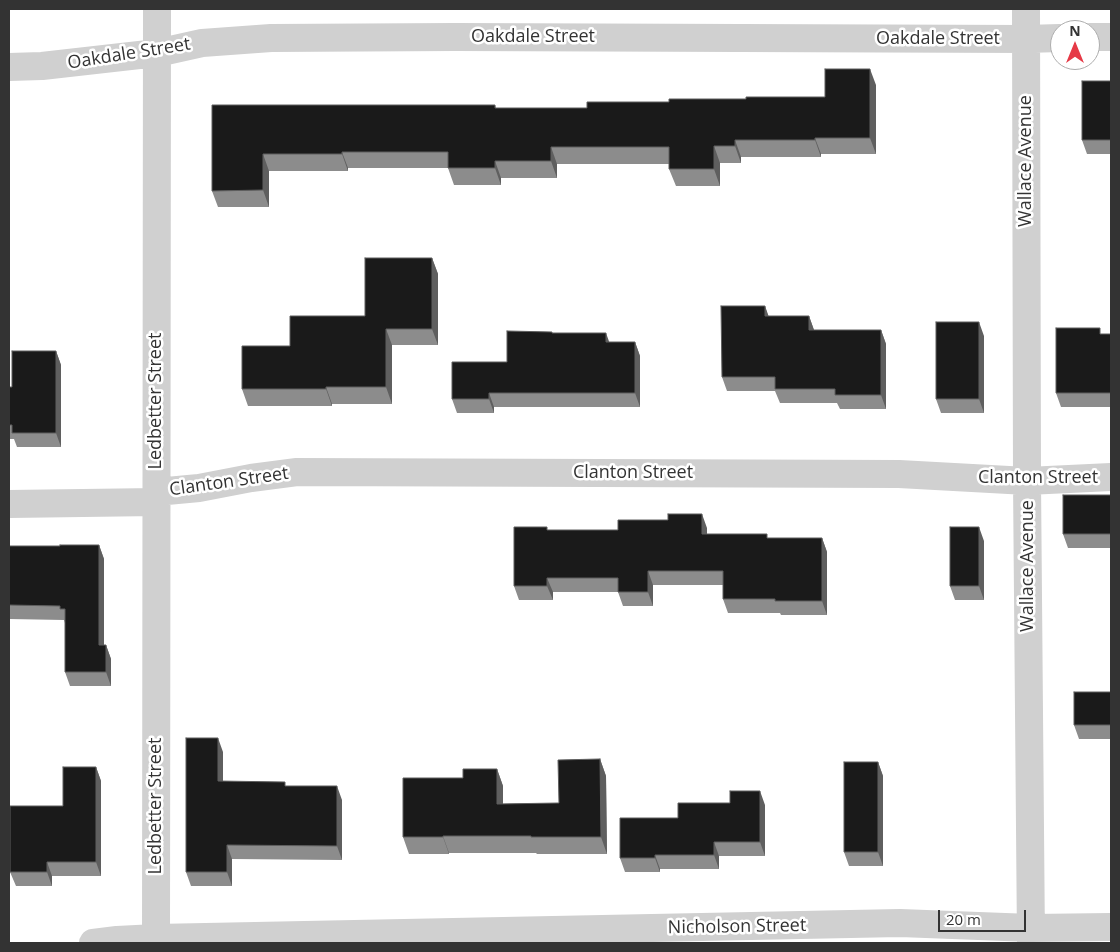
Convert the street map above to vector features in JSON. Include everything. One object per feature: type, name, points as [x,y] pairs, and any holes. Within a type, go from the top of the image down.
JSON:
[{"type":"street","name":"Ledbetter Street","points":[[156,9],[156,941]]},
{"type":"street","name":"Wallace Avenue","points":[[1026,9],[1027,481],[1031,936]]},
{"type":"street","name":"Oakdale Street","points":[[9,67],[42,66],[156,54],[202,43],[271,38],[1050,38]]},
{"type":"street","name":"Clanton Street","points":[[9,504],[156,497],[251,478],[297,472],[899,474],[1027,481],[1111,477]]},
{"type":"street","name":"Nicholson Street","points":[[93,943],[116,940],[156,941],[900,923],[1031,936],[1111,927]]},
{"type":"building","points":[[825,69],[870,69],[870,138],[735,140],[735,146],[714,146],[714,169],[669,169],[669,147],[551,147],[551,161],[495,161],[495,168],[448,168],[448,152],[263,154],[263,190],[212,191],[212,105],[495,105],[495,108],[587,108],[587,102],[669,102],[669,99],[825,97]]},
{"type":"building","points":[[1082,81],[1111,81],[1111,140],[1082,140]]},
{"type":"building","points":[[365,258],[432,258],[432,329],[386,329],[386,387],[242,389],[242,346],[290,346],[290,316],[365,316]]},
{"type":"building","points":[[721,306],[765,306],[765,316],[809,316],[809,330],[881,330],[881,395],[835,395],[835,389],[775,389],[775,377],[722,377]]},
{"type":"building","points":[[936,322],[979,322],[979,399],[936,399]]},
{"type":"building","points":[[1056,328],[1100,328],[1100,334],[1111,334],[1111,393],[1056,393]]},
{"type":"building","points":[[507,331],[606,333],[606,342],[635,342],[635,393],[489,393],[489,399],[452,399],[452,362],[507,362]]},
{"type":"building","points":[[12,351],[56,351],[56,433],[12,433],[12,425],[9,425],[9,387],[12,387]]},
{"type":"building","points":[[1063,495],[1111,495],[1111,534],[1063,534]]},
{"type":"building","points":[[668,514],[702,514],[702,534],[767,534],[767,538],[822,538],[822,601],[723,599],[723,571],[648,571],[648,592],[618,592],[618,578],[547,578],[547,586],[514,586],[514,527],[547,527],[547,530],[618,530],[618,520],[668,520]]},
{"type":"building","points":[[950,527],[979,527],[979,586],[950,586]]},
{"type":"building","points":[[99,545],[99,645],[106,645],[106,672],[65,672],[65,609],[60,609],[60,606],[9,605],[9,546]]},
{"type":"building","points":[[1074,692],[1111,692],[1111,725],[1074,725]]},
{"type":"building","points":[[186,738],[218,738],[218,781],[285,782],[285,786],[337,786],[337,846],[227,845],[227,872],[186,872]]},
{"type":"building","points":[[600,759],[601,837],[403,837],[403,778],[463,778],[463,769],[497,769],[497,804],[559,803],[558,760]]},
{"type":"building","points":[[844,762],[878,762],[878,852],[844,852]]},
{"type":"building","points":[[63,767],[96,767],[96,862],[47,862],[47,872],[10,872],[10,806],[63,806]]},
{"type":"building","points":[[730,791],[760,791],[760,842],[714,842],[714,855],[655,855],[655,858],[620,858],[620,818],[678,818],[678,803],[730,803]]}]
